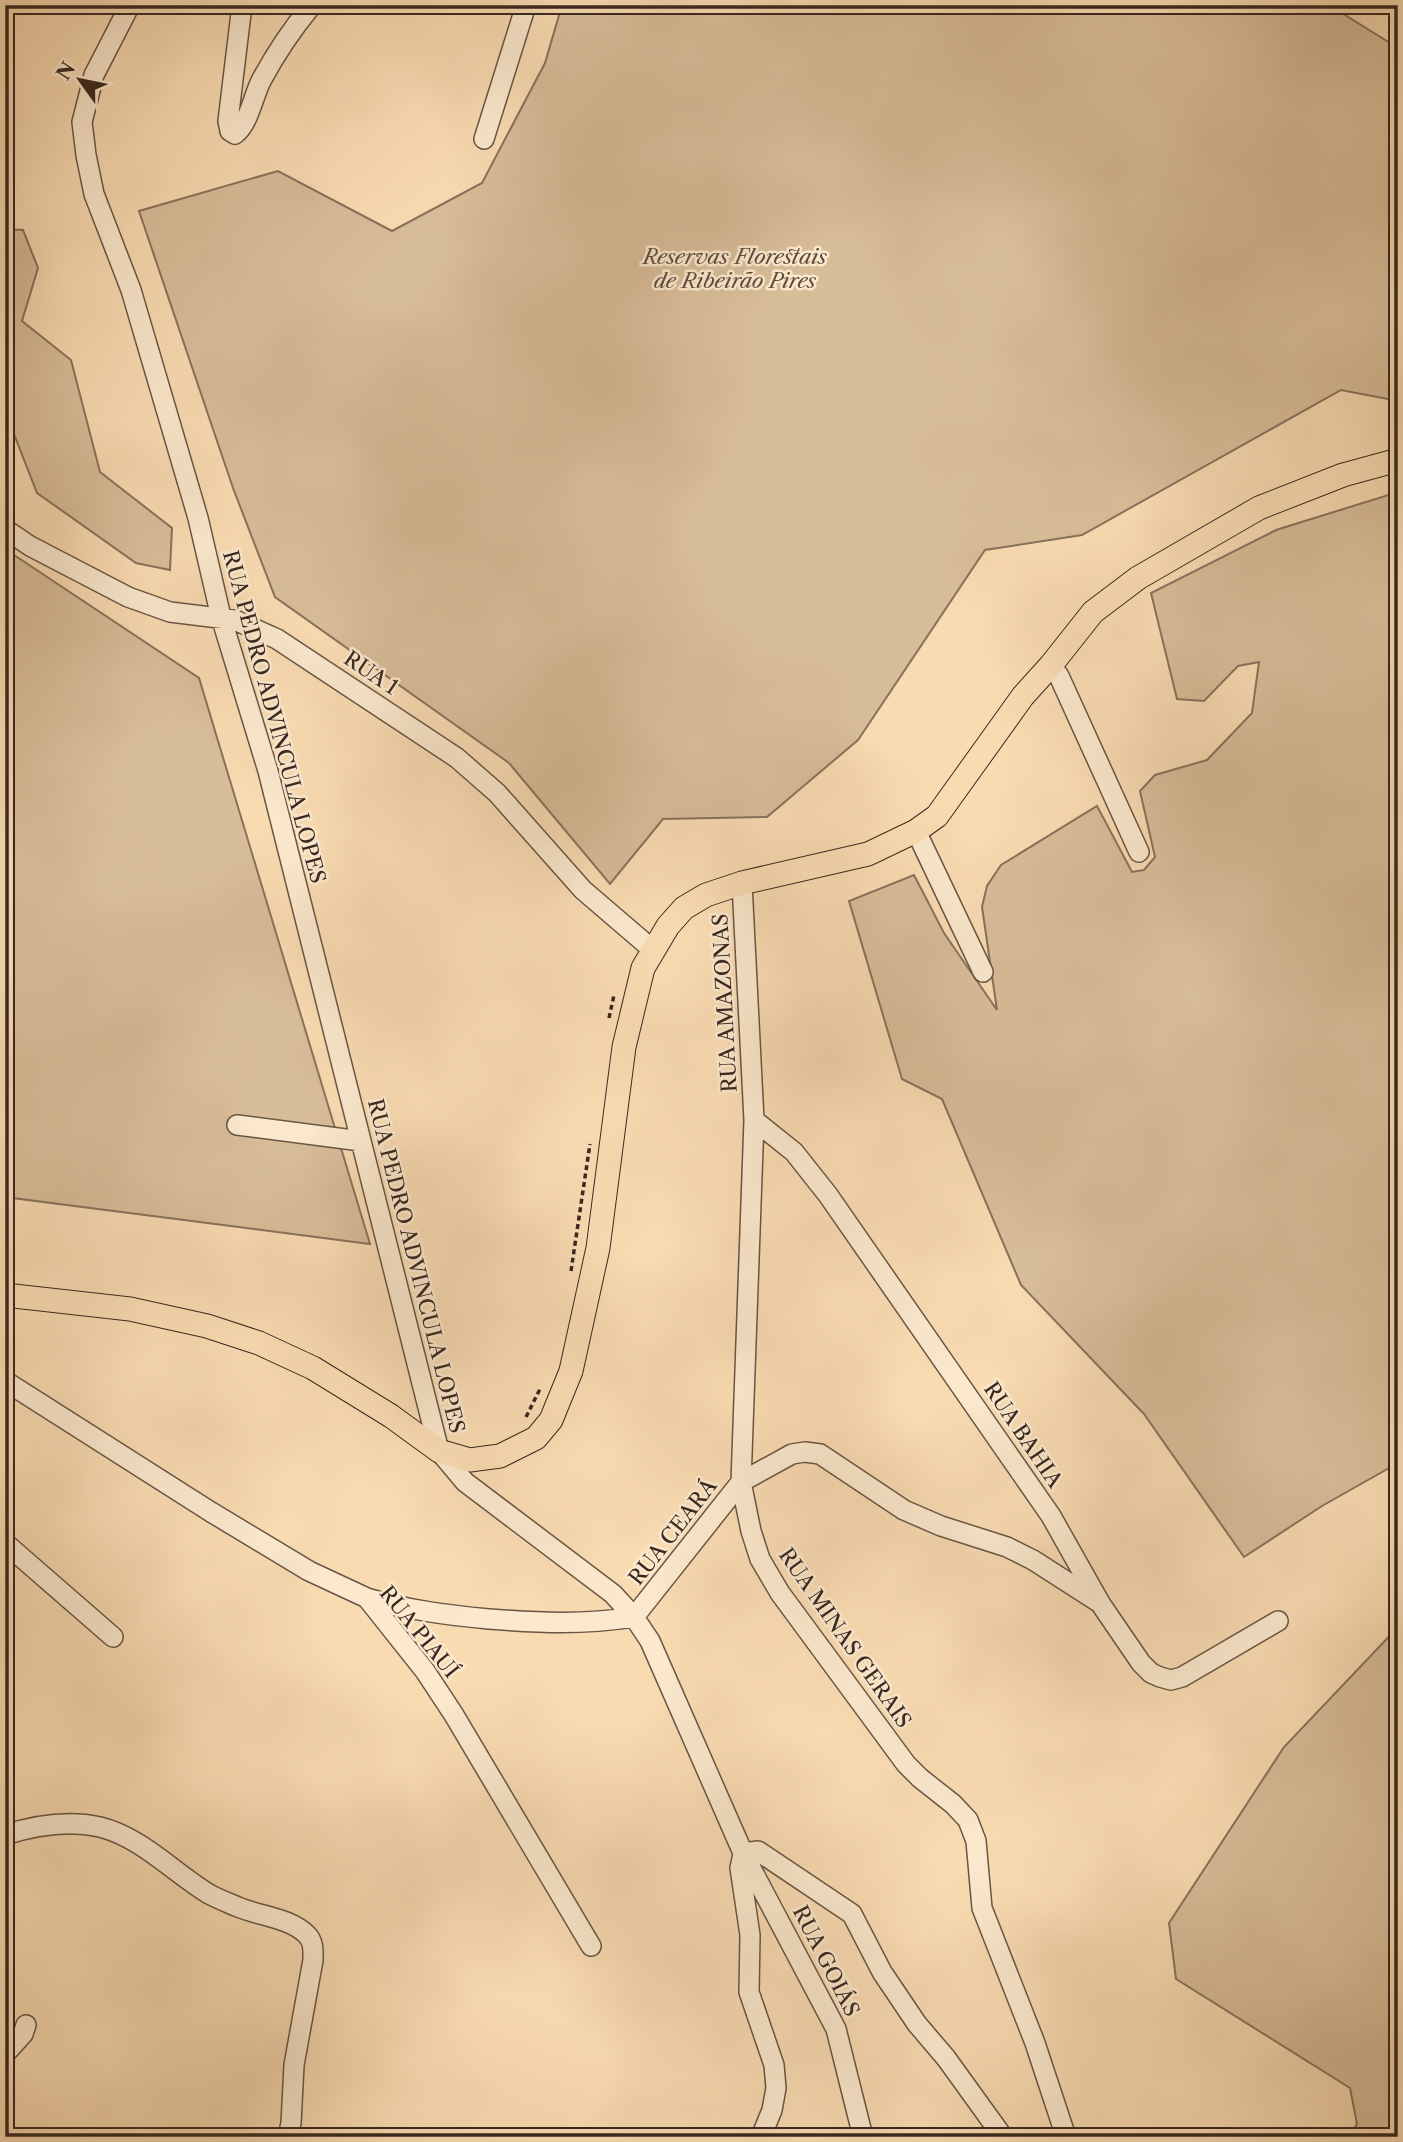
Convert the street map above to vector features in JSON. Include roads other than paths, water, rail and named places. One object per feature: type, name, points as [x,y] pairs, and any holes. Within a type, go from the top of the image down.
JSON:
[{"type":"main road","points":[[5,1295],[130,1309],[207,1326],[259,1343],[313,1368],[391,1416],[439,1451],[470,1460],[500,1456],[537,1438],[551,1420],[570,1371],[595,1260],[624,1047],[643,968],[668,926],[684,908],[706,895],[742,883],[868,854],[916,831],[937,816],[1023,696],[1093,612],[1138,578],[1259,508],[1343,475],[1398,460]]},
{"type":"street","name":"RUA PEDRO ADVINCULA LOPES","points":[[130,5],[93,75],[82,121],[94,194],[131,290],[191,491],[221,617],[268,771],[439,1451]]},
{"type":"street","points":[[242,5],[228,121],[230,131],[235,134],[239,131],[260,81],[312,5]]},
{"type":"street","points":[[484,139],[526,5]]},
{"type":"street","name":"RUA 1","points":[[5,529],[30,546],[128,597],[170,612],[221,617],[253,626],[277,639],[457,758],[497,793],[583,890],[653,950]]},
{"type":"street","points":[[1051,665],[1059,676],[1139,852]]},
{"type":"street","points":[[916,831],[984,972]]},
{"type":"street","name":"RUA AMAZONAS","points":[[742,883],[754,1120]]},
{"type":"street","name":"RUA MINAS GERAIS","points":[[754,1120],[741,1482],[751,1531],[760,1559],[780,1592],[906,1763],[920,1778],[953,1804],[968,1821],[976,1841],[982,1908],[1035,2043],[1066,2137]]},
{"type":"street","name":"RUA BAHIA","points":[[754,1120],[794,1152],[828,1195],[1051,1516],[1100,1603],[1141,1663],[1151,1673],[1171,1680],[1182,1677],[1278,1621]]},
{"type":"street","points":[[237,1125],[361,1141]]},
{"type":"street","name":"RUA PIAUÍ","points":[[5,1381],[222,1519],[309,1571],[367,1598],[425,1671],[454,1715],[591,1946]]},
{"type":"street","name":"RUA GOIÁS","points":[[439,1451],[465,1482],[613,1594],[634,1617],[649,1641],[743,1853],[836,2029],[863,2137]]},
{"type":"street","name":"RUA CEARÁ","points":[[367,1598],[431,1614],[552,1624],[602,1622],[634,1617],[741,1482],[792,1454],[805,1452],[820,1454],[904,1510],[1033,1559],[1100,1603]]},
{"type":"street","points":[[5,1543],[113,1637]]},
{"type":"street","points":[[5,1835],[33,1826],[75,1823],[102,1828],[132,1841],[210,1895],[250,1912],[289,1924],[307,1934],[313,1944],[313,1961],[295,2065],[291,2132]]},
{"type":"street","points":[[761,2137],[772,2110],[776,2088],[774,2064],[749,1992],[750,1935],[740,1868],[743,1853],[758,1851],[852,1914],[882,1972],[1003,2137]]},
{"type":"street","points":[[5,2053],[23,2034],[26,2025]]},
{"type":"park label","name":"Reservas Florestais de Ribeirão Pires","points":[[735,269]]}]
